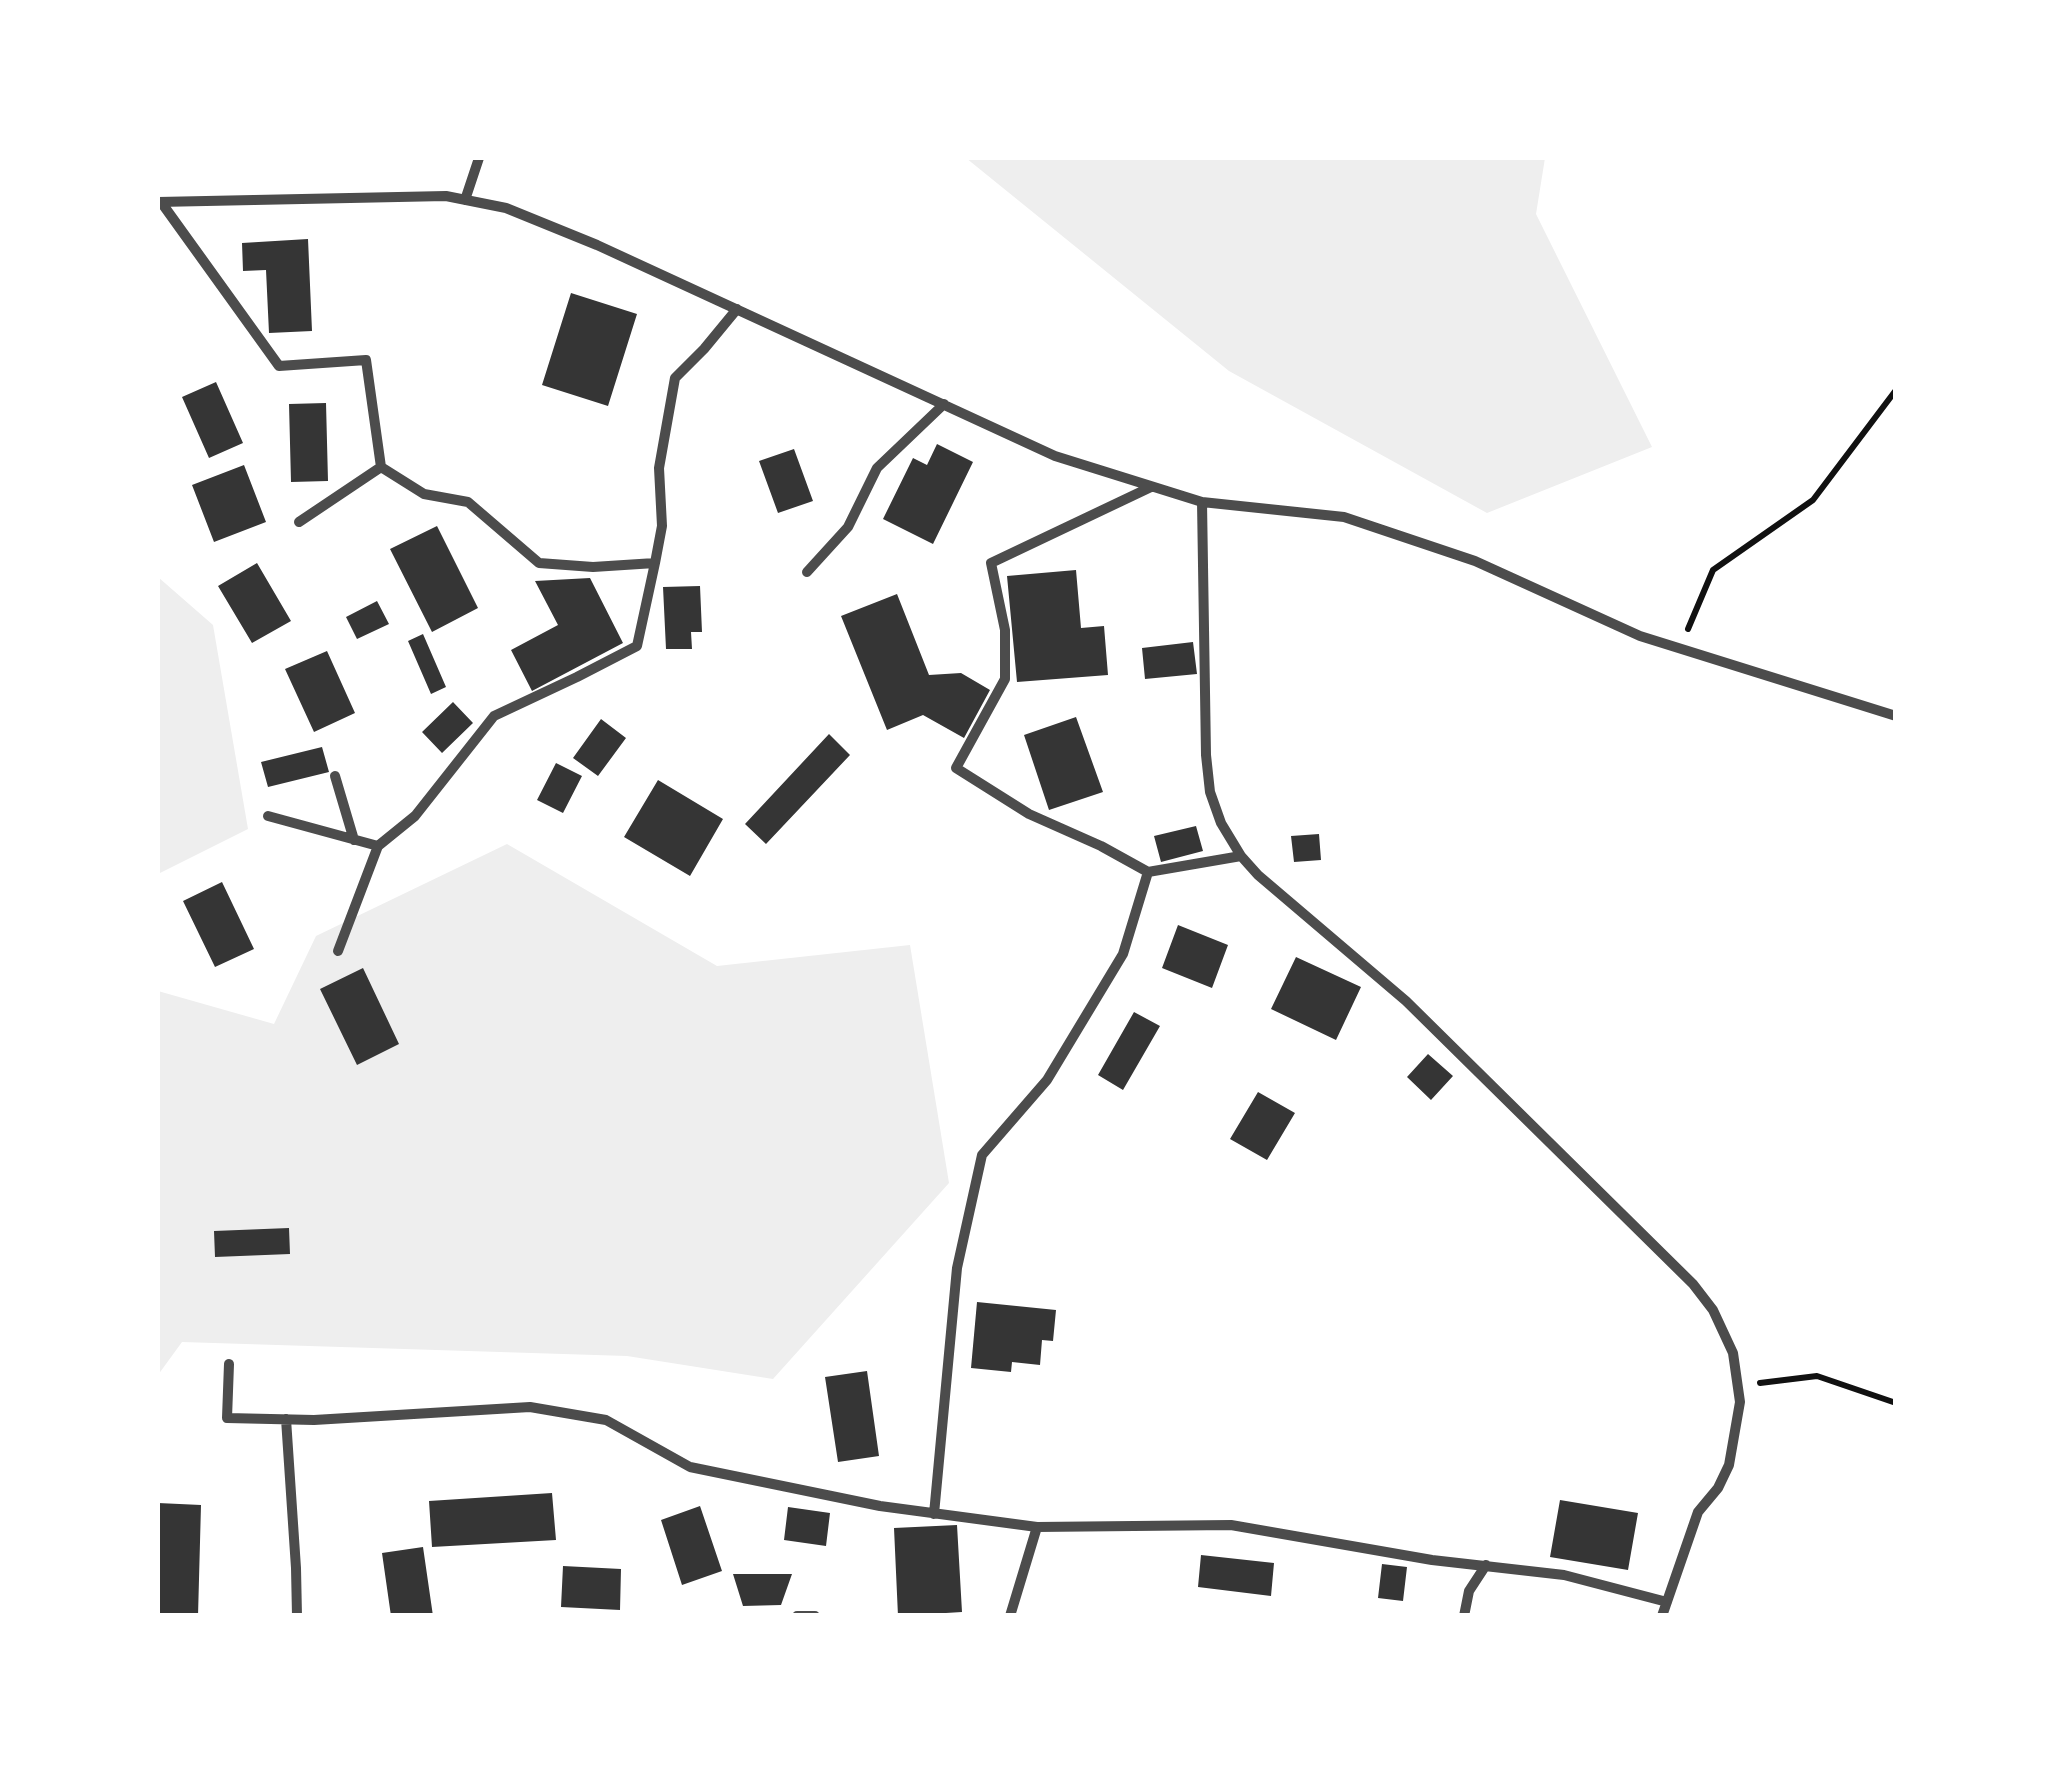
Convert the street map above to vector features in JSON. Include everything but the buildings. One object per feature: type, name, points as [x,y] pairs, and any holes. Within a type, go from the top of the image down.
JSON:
[{"type":"street","points":[[465,200],[479,158]]},
{"type":"street","points":[[159,202],[429,196],[506,208],[597,245],[1055,456],[1202,502],[1344,517],[1476,561],[1640,636],[1896,716]]},
{"type":"street","points":[[159,202],[279,366],[366,360],[381,467],[424,494],[468,502],[539,563],[593,567],[654,563]]},
{"type":"street","points":[[338,951],[378,846],[415,816],[494,716],[637,646],[662,526],[659,468],[675,378],[737,309]]},
{"type":"street","points":[[807,572],[848,527],[877,468],[944,404]]},
{"type":"street","points":[[299,522],[381,467]]},
{"type":"street","points":[[1152,486],[991,562],[1005,630],[1005,679],[956,768],[1028,814],[1148,872],[1242,856]]},
{"type":"street","points":[[1202,502],[1206,756],[1210,792],[1220,823],[1258,875],[1406,1001],[1692,1284],[1713,1310],[1733,1353],[1740,1402],[1730,1465],[1718,1488],[1698,1512],[1662,1616]]},
{"type":"street","points":[[335,776],[354,840]]},
{"type":"street","points":[[268,816],[378,846]]},
{"type":"street","points":[[934,1514],[956,1268],[982,1156],[1046,1080],[1124,954],[1148,872]]},
{"type":"street","points":[[229,1364],[226,1418],[286,1420],[530,1406],[606,1420],[690,1467],[880,1506],[1037,1527],[1230,1524],[1432,1560],[1564,1575],[1667,1602]]},
{"type":"street","points":[[286,1420],[296,1616]]},
{"type":"street","points":[[1010,1616],[1037,1527]]},
{"type":"street","points":[[1464,1616],[1470,1591],[1486,1566]]},
{"type":"street","points":[[797,1616],[814,1616]]},
{"type":"path","points":[[1680,649],[1713,570],[1813,500],[1896,390]]},
{"type":"path","points":[[1739,1386],[1817,1376],[1896,1403]]},
{"type":"shaded area","points":[[966,158],[1545,158],[1536,214],[1652,447],[1487,513],[1229,371]]},
{"type":"shaded area","points":[[158,577],[213,625],[248,829],[158,874]]},
{"type":"shaded area","points":[[507,844],[717,966],[910,945],[949,1183],[773,1379],[627,1356],[182,1342],[158,1375],[158,991],[274,1024],[316,936]]}]
